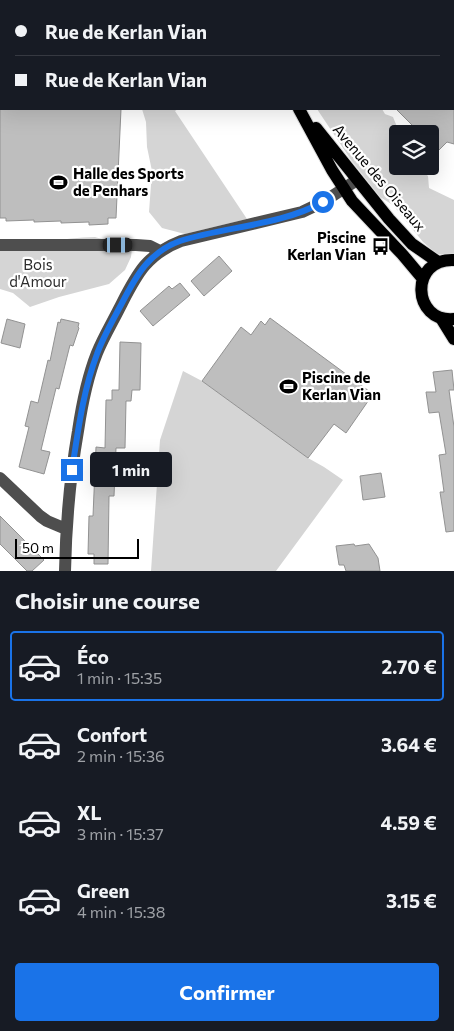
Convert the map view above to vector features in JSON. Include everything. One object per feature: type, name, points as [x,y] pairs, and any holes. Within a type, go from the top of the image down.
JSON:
[{"type":"main road","name":"Avenue des Oiseaux","points":[[300,110],[389,219],[412,244],[438,262]]},
{"type":"main road","name":"Avenue des Oiseaux","points":[[300,110],[343,189],[423,278]]},
{"type":"main road","points":[[454,260],[447,259],[432,266],[426,272],[421,288],[422,298],[432,313],[441,318],[454,319]]},
{"type":"main road","points":[[441,318],[454,340]]},
{"type":"street","points":[[0,245],[155,248],[302,212],[323,202],[357,180]]},
{"type":"street","points":[[65,571],[66,529],[72,470],[85,394],[92,368],[104,338],[132,283],[155,248]]},
{"type":"street","points":[[0,478],[40,516],[66,529]]},
{"type":"green space","points":[[142,110],[176,110],[175,111],[247,219],[185,234],[162,228],[149,212],[152,171],[147,147],[146,122]]},
{"type":"green space","points":[[318,110],[383,110],[385,114],[393,117],[396,125],[389,125],[389,175],[427,175],[429,188],[454,200],[454,255],[437,254],[423,242],[393,205],[380,197],[351,160]]},
{"type":"green space","name":"Bois d'Amour","points":[[95,237],[132,248],[131,257],[125,270],[109,284],[30,307],[13,293],[0,289],[0,249],[59,240]]},
{"type":"green space","points":[[183,371],[202,381],[308,458],[343,480],[276,571],[151,571],[160,440]]},
{"type":"building","name":"Halle des Sports de Penhars","points":[[0,110],[121,110],[116,218],[108,218],[108,224],[89,225],[89,222],[6,221],[6,218],[0,218]]},
{"type":"building","points":[[397,110],[454,110],[454,144],[447,142],[439,150],[439,125],[412,125]]},
{"type":"building","points":[[219,256],[232,271],[204,296],[191,281]]},
{"type":"building","points":[[180,283],[190,295],[153,326],[140,311],[169,286],[172,289]]},
{"type":"building","name":"Piscine de Kerlan Vian","points":[[270,318],[373,394],[346,433],[334,424],[308,458],[202,381],[241,327],[251,335],[261,321],[265,325]]},
{"type":"building","points":[[7,319],[25,324],[20,348],[1,343]]},
{"type":"building","points":[[61,319],[79,323],[79,328],[73,346],[70,345],[59,389],[56,388],[41,450],[50,452],[44,474],[19,467],[29,427],[25,426],[31,401],[38,403],[48,360],[50,361],[58,322],[60,323]]},
{"type":"building","points":[[120,342],[141,343],[140,390],[132,390],[131,401],[126,401],[125,448],[116,448],[114,496],[109,496],[108,564],[94,564],[94,554],[88,554],[89,516],[93,516],[96,447],[105,448],[106,400],[112,400],[112,390],[119,390]]},
{"type":"building","points":[[452,370],[454,390],[449,390],[454,427],[454,531],[446,532],[440,492],[444,492],[439,455],[446,454],[439,412],[429,413],[426,392],[436,392],[433,372]]},
{"type":"building","points":[[381,473],[385,497],[363,500],[360,476]]},
{"type":"building","points":[[0,516],[44,560],[32,571],[27,571],[0,544]]},
{"type":"building","points":[[354,544],[355,546],[369,544],[378,558],[380,571],[346,571],[344,565],[339,565],[336,546]]},
{"type":"place","name":"Halle des Sports de Penhars","points":[[59,183]]},
{"type":"place","name":"Piscine Kerlan Vian","points":[[380,247]]},
{"type":"place","name":"Piscine de Kerlan Vian","points":[[288,387]]},
{"type":"route","points":[[72,470],[86,387],[97,352],[132,283],[149,260],[160,251],[181,241],[291,216],[323,202]]}]
